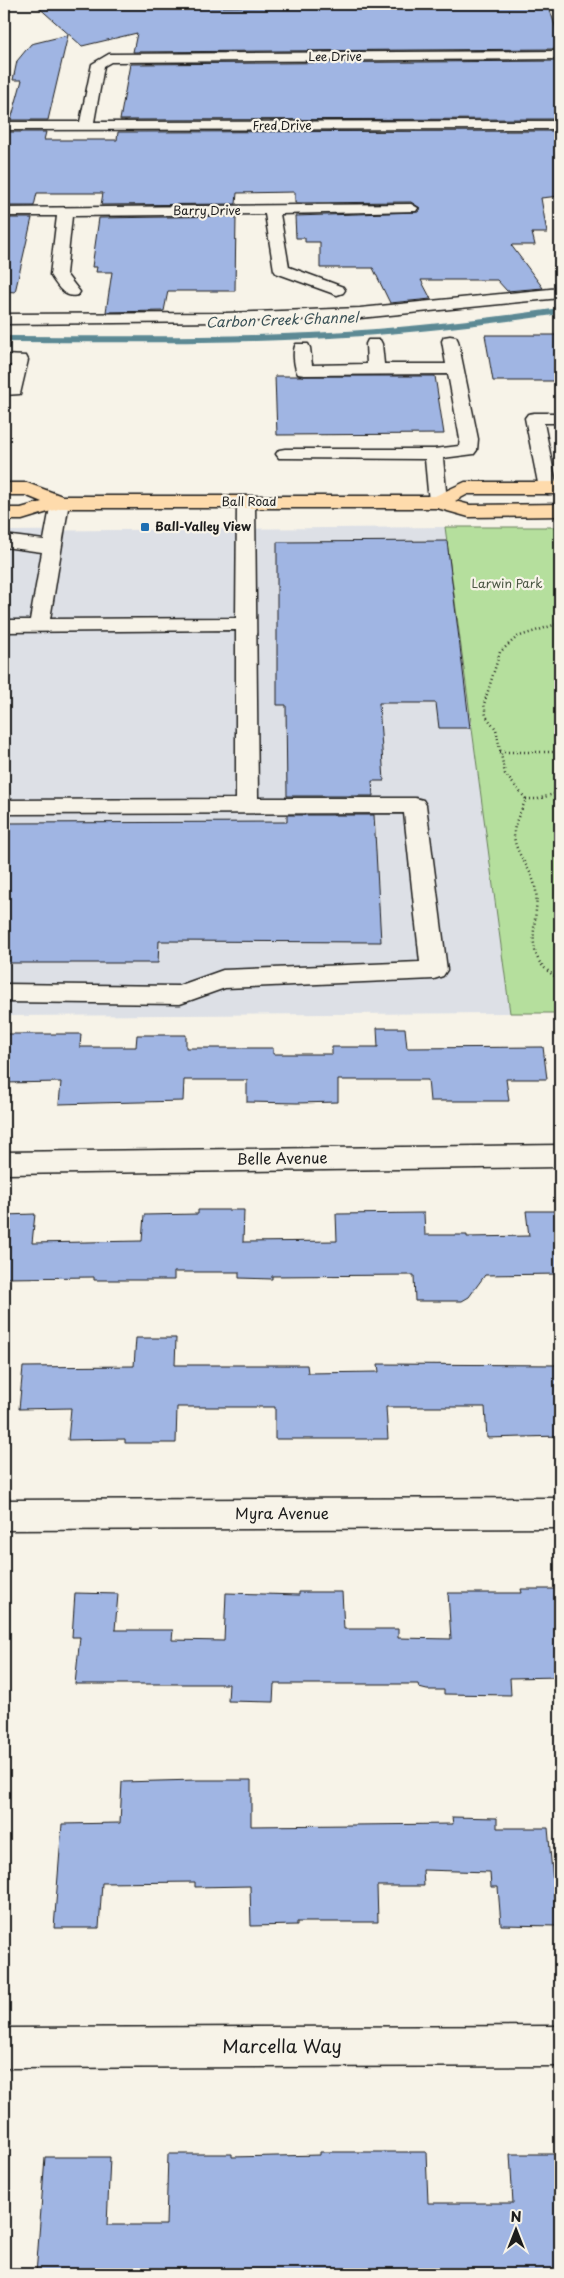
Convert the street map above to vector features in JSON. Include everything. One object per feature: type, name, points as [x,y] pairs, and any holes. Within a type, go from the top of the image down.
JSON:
[{"type":"main road","name":"Ball Road","points":[[438,502],[464,488],[554,488]]},
{"type":"main road","name":"Ball Road","points":[[4,489],[27,489],[60,502]]},
{"type":"main road","name":"Ball Road","points":[[4,514],[22,514],[60,502],[438,502],[469,511],[560,510]]},
{"type":"street","name":"Lee Drive","points":[[86,126],[98,64],[109,58],[560,56]]},
{"type":"street","name":"Fred Drive","points":[[4,126],[559,130]]},
{"type":"street","name":"Barry Drive","points":[[4,212],[272,211],[411,208]]},
{"type":"street","points":[[272,211],[282,270],[337,290]]},
{"type":"street","points":[[65,212],[58,275],[72,292]]},
{"type":"street","points":[[4,319],[231,318],[362,313],[560,293]]},
{"type":"street","points":[[286,454],[434,454],[468,450],[469,439],[450,341]]},
{"type":"street","points":[[374,344],[376,370]]},
{"type":"street","points":[[302,348],[304,370],[456,369]]},
{"type":"street","points":[[4,360],[20,360],[14,390],[4,390]]},
{"type":"street","points":[[554,488],[534,418],[560,418]]},
{"type":"street","points":[[434,454],[438,502]]},
{"type":"street","points":[[39,626],[60,502]]},
{"type":"street","points":[[246,502],[247,806]]},
{"type":"street","points":[[4,540],[52,547]]},
{"type":"street","points":[[4,626],[247,624]]},
{"type":"street","points":[[4,807],[415,805],[434,970],[223,979],[180,995],[4,993]]},
{"type":"street","name":"Belle Avenue","points":[[4,1163],[560,1156]]},
{"type":"street","name":"Myra Avenue","points":[[4,1515],[560,1513]]},
{"type":"street","name":"Marcella Way","points":[[4,2048],[560,2046]]},
{"type":"path","points":[[526,799],[505,774],[496,729],[486,716],[484,704],[500,652],[517,637],[560,622]]},
{"type":"path","points":[[500,752],[560,752]]},
{"type":"path","points":[[526,799],[538,799],[560,792]]},
{"type":"path","points":[[526,799],[514,827],[514,836],[535,885],[537,902],[534,952],[540,964],[560,980]]},
{"type":"shaded area","points":[[445,527],[510,1013],[4,1016],[4,531]]},
{"type":"green space","name":"Larwin Park","points":[[445,527],[560,527],[560,1013],[510,1013]]},
{"type":"building","points":[[548,4],[560,41],[560,49],[133,52],[137,33],[82,46],[36,5],[119,8]]},
{"type":"building","points":[[68,35],[48,120],[11,120],[22,80],[13,80],[17,61],[31,44]]},
{"type":"building","points":[[560,61],[560,119],[120,120],[130,64]]},
{"type":"building","points":[[560,131],[560,196],[541,198],[547,233],[532,233],[535,245],[511,245],[543,288],[507,291],[497,280],[421,280],[431,299],[390,303],[373,268],[320,268],[320,242],[305,242],[305,238],[296,238],[295,216],[418,212],[420,208],[411,202],[295,203],[295,192],[237,193],[236,204],[101,205],[103,193],[37,193],[34,206],[4,206],[4,144],[7,132],[46,132],[44,140],[117,140],[118,132]]},
{"type":"building","points":[[236,216],[235,291],[168,291],[164,311],[106,312],[112,272],[96,272],[97,267],[92,267],[99,218]]},
{"type":"building","points":[[4,218],[32,218],[15,292],[4,291]]},
{"type":"building","points":[[485,335],[560,335],[560,381],[493,381]]},
{"type":"building","points":[[275,376],[435,376],[444,434],[277,435]]},
{"type":"building","points":[[447,541],[470,728],[439,728],[436,703],[379,703],[384,781],[372,781],[373,796],[287,796],[286,705],[277,705],[277,542]]},
{"type":"building","points":[[287,815],[374,815],[381,942],[159,941],[158,963],[4,963],[4,823],[287,822]]},
{"type":"building","points":[[377,1028],[405,1028],[407,1048],[543,1047],[547,1079],[506,1079],[509,1101],[430,1101],[428,1080],[338,1080],[338,1102],[297,1103],[247,1102],[247,1080],[184,1080],[183,1101],[59,1104],[61,1082],[4,1083],[4,1034],[81,1034],[80,1047],[136,1047],[137,1035],[186,1035],[186,1048],[273,1048],[273,1054],[332,1054],[332,1047],[378,1047]]},
{"type":"building","points":[[198,1210],[244,1210],[243,1242],[337,1241],[336,1214],[424,1213],[425,1235],[467,1235],[467,1237],[529,1236],[526,1211],[560,1211],[560,1274],[485,1275],[469,1297],[462,1301],[415,1301],[414,1275],[272,1276],[272,1279],[239,1278],[239,1272],[174,1272],[174,1280],[94,1280],[94,1277],[4,1278],[4,1215],[35,1214],[32,1243],[142,1241],[144,1215],[198,1214]]},
{"type":"building","points":[[136,1338],[176,1338],[175,1365],[307,1365],[308,1373],[379,1372],[378,1364],[560,1365],[560,1436],[487,1438],[485,1407],[386,1407],[388,1439],[275,1439],[275,1407],[177,1407],[176,1443],[125,1443],[125,1439],[68,1440],[71,1408],[19,1409],[23,1367],[134,1366]]},
{"type":"building","points":[[521,1589],[560,1589],[560,1677],[510,1678],[511,1695],[444,1694],[444,1690],[427,1690],[419,1688],[418,1684],[274,1684],[273,1702],[228,1701],[229,1684],[75,1684],[80,1637],[72,1637],[75,1593],[118,1594],[115,1630],[173,1630],[172,1640],[224,1641],[226,1593],[299,1595],[299,1592],[342,1592],[344,1629],[398,1629],[398,1638],[451,1639],[448,1593],[522,1593]]},
{"type":"building","points":[[251,1780],[251,1826],[453,1824],[452,1817],[497,1818],[497,1828],[548,1828],[557,1926],[501,1925],[498,1887],[491,1887],[490,1872],[423,1870],[424,1886],[377,1886],[378,1922],[297,1922],[297,1925],[251,1926],[250,1886],[195,1887],[195,1882],[102,1883],[99,1928],[54,1928],[62,1824],[120,1823],[122,1782]]},
{"type":"building","points":[[320,2152],[426,2152],[428,2203],[513,2203],[510,2154],[560,2154],[560,2274],[36,2274],[45,2157],[110,2157],[107,2225],[166,2225],[168,2154],[232,2154],[232,2157],[320,2155]]},
{"type":"waterway","name":"Carbon Creek Channel","points":[[4,339],[208,339],[330,335],[445,326],[560,311]]},
{"type":"place","name":"Ball-Valley View","points":[[145,527]]}]
